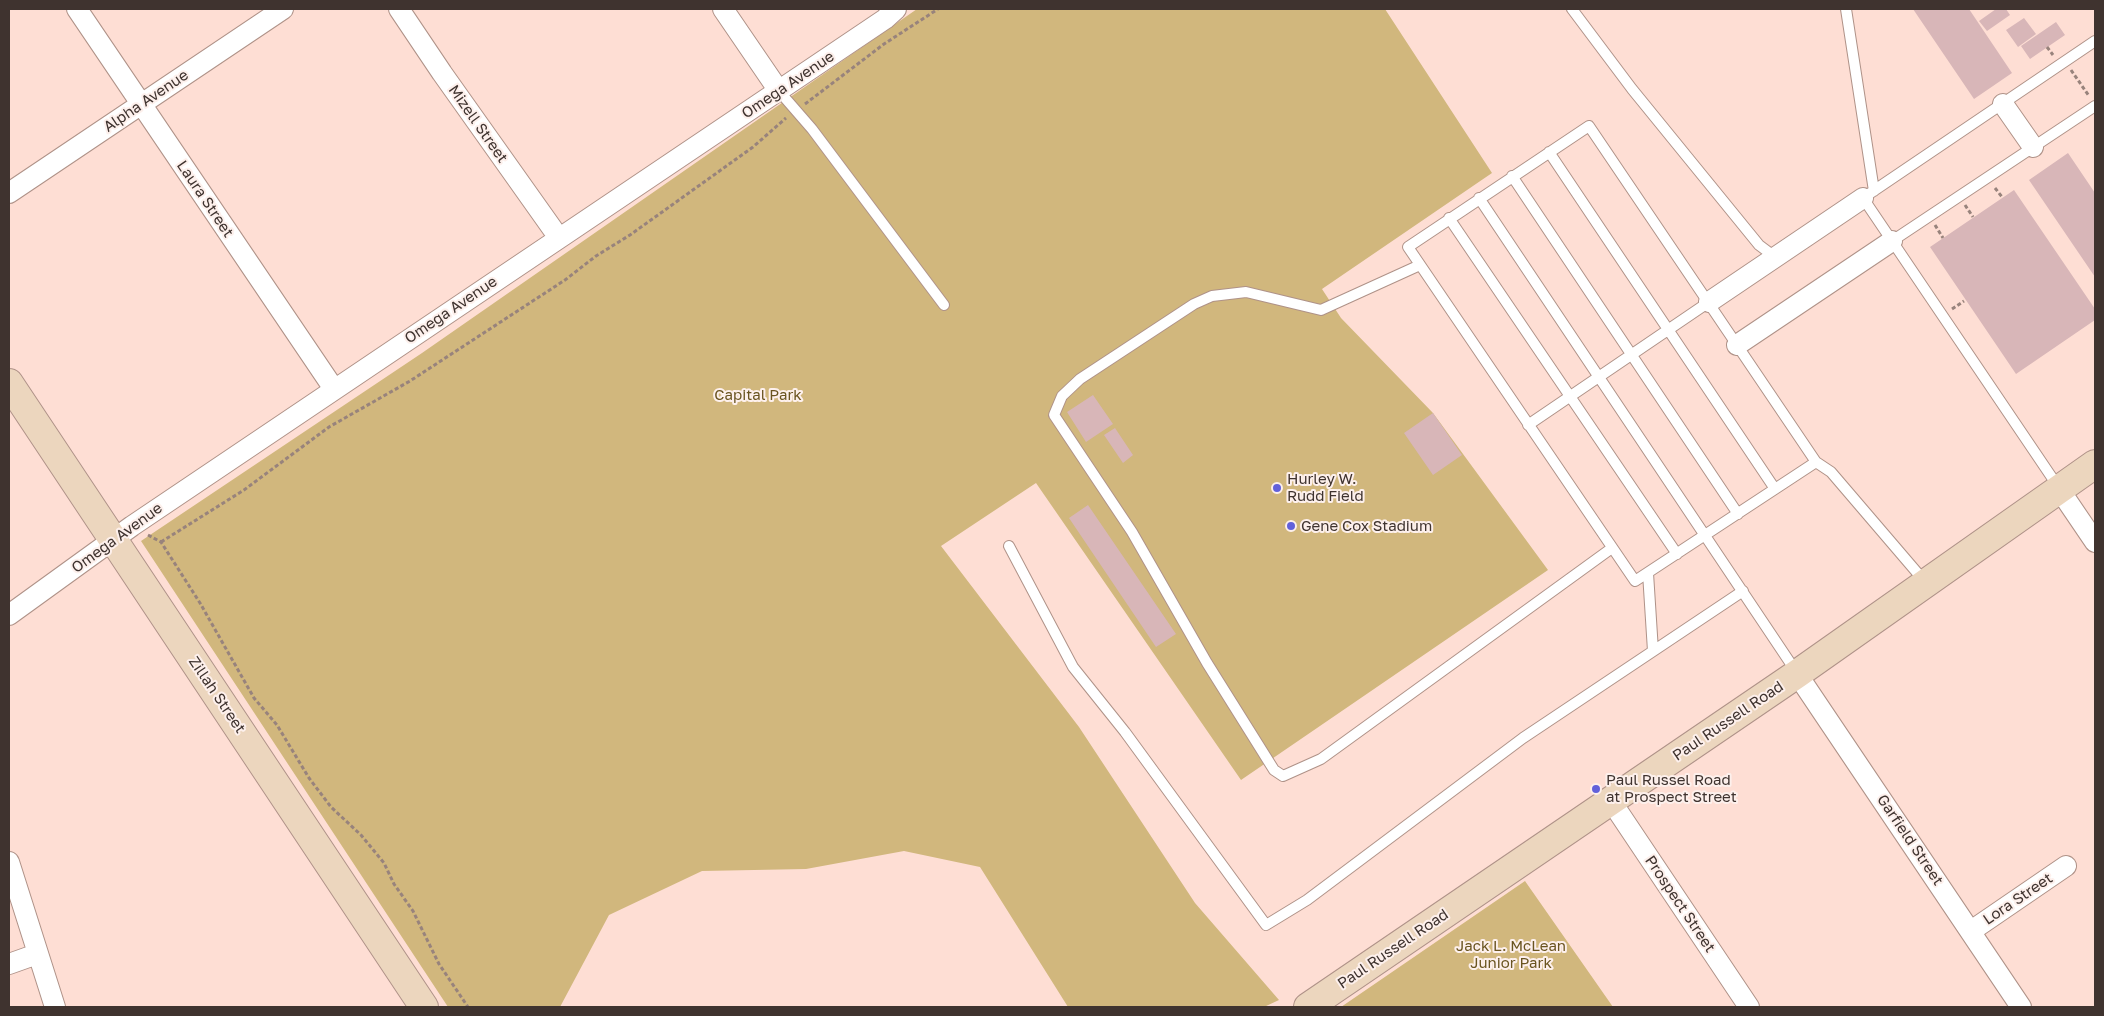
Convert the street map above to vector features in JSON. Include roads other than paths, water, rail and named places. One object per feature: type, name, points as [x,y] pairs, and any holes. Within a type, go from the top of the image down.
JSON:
[{"type":"street","name":"Laura Street","points":[[77,9],[334,389]]},
{"type":"street","name":"Alpha Avenue","points":[[9,193],[283,9]]},
{"type":"street","name":"Mizell Street","points":[[400,9],[442,73],[559,238]]},
{"type":"street","points":[[723,9],[778,91]]},
{"type":"street","name":"Omega Avenue","points":[[9,615],[96,554],[114,539],[885,19],[896,9]]},
{"type":"street","points":[[2003,104],[2033,147]]},
{"type":"street","points":[[1709,302],[1869,194]]},
{"type":"street","points":[[1737,345],[1892,241]]},
{"type":"street","name":"Zillah Street","points":[[9,383],[424,1007]]},
{"type":"street","name":"Paul Russell Road","points":[[1308,1007],[1797,674],[2095,464]]},
{"type":"street","points":[[2059,489],[2095,542]]},
{"type":"street","name":"Garfield Street","points":[[1797,674],[2021,1007]]},
{"type":"street","name":"Prospect Street","points":[[1612,801],[1749,1007]]},
{"type":"street","points":[[9,862],[55,1007]]},
{"type":"street","name":"Lora Street","points":[[1971,931],[2066,866]]},
{"type":"street","points":[[9,964],[37,954]]},
{"type":"lane","points":[[1572,9],[1632,89],[1758,245],[1775,258]]},
{"type":"lane","points":[[1846,9],[1869,194],[1892,241],[2059,489]]},
{"type":"lane","points":[[1869,194],[2095,41]]},
{"type":"lane","points":[[778,91],[796,110],[944,305]]},
{"type":"lane","points":[[1892,241],[2033,147],[2093,102]]},
{"type":"lane","points":[[1816,462],[1635,581],[1408,247],[1589,126],[1816,462],[1831,472],[1927,584]]},
{"type":"lane","points":[[1550,152],[1775,489]]},
{"type":"lane","points":[[1512,176],[1738,514]]},
{"type":"lane","points":[[1479,198],[1797,674]]},
{"type":"lane","points":[[1449,218],[1677,554]]},
{"type":"lane","points":[[1420,265],[1321,310],[1246,292],[1212,296],[1194,304],[1080,379],[1062,396],[1054,415],[1132,532],[1207,663],[1274,770],[1283,776],[1321,759],[1612,548]]},
{"type":"lane","points":[[1528,425],[1709,302]]},
{"type":"lane","points":[[1009,546],[1073,667],[1125,732],[1266,925],[1307,900],[1523,738],[1742,592]]},
{"type":"lane","points":[[1648,573],[1653,651]]},
{"type":"place","name":"Hurley W. Rudd Field","points":[[1277,488]]},
{"type":"place","name":"Gene Cox Stadium","points":[[1291,526]]},
{"type":"place","name":"Paul Russel Road at Prospect Street","points":[[1596,789]]},
{"type":"park label","name":"Capital Park","points":[[758,395]]},
{"type":"park label","name":"Jack L. McLean Junior Park","points":[[1511,954]]}]
